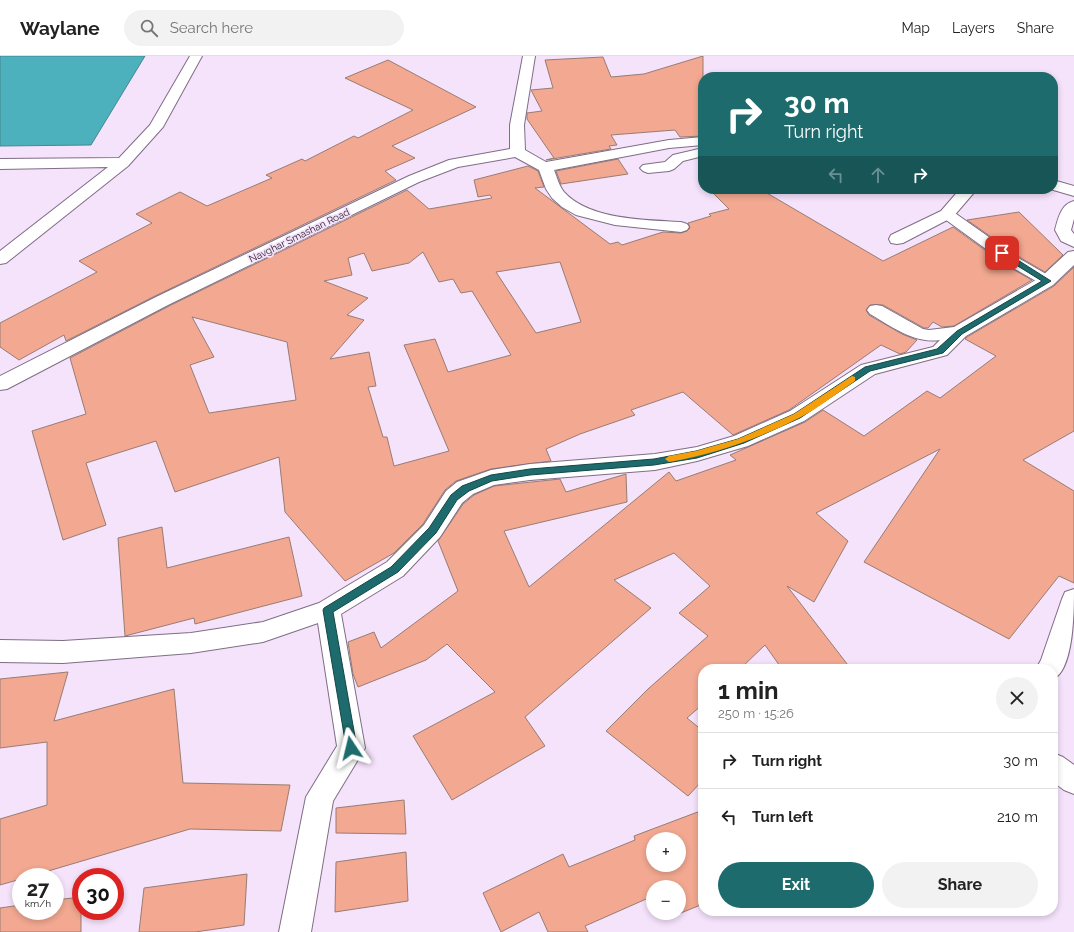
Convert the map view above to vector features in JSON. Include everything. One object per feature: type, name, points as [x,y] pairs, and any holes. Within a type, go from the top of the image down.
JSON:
[{"type":"street","points":[[0,259],[122,163],[156,127],[196,56]]},
{"type":"street","points":[[529,56],[517,125],[518,152],[533,162],[545,167],[669,144],[698,141]]},
{"type":"street","name":"Navghar Smashan Road","points":[[0,384],[162,301],[414,179],[454,163],[518,152]]},
{"type":"street","points":[[648,168],[669,166],[678,158],[698,153]]},
{"type":"street","points":[[0,164],[72,162],[122,163]]},
{"type":"street","points":[[545,167],[558,195],[578,209],[624,223],[681,227]]},
{"type":"street","points":[[1058,186],[1074,191]]},
{"type":"street","points":[[897,239],[947,214],[965,194]]},
{"type":"street","points":[[1074,206],[1067,216],[1064,230],[1067,237],[1074,242]]},
{"type":"street","points":[[0,651],[63,652],[191,643],[263,632],[328,610],[395,569],[432,531],[454,497],[466,488],[491,478],[530,472],[662,461],[697,454],[741,441],[797,416],[868,369],[940,351],[959,332],[1047,281],[1074,256]]},
{"type":"street","points":[[929,336],[975,307]]},
{"type":"street","points":[[876,310],[917,333],[929,336],[959,332]]},
{"type":"street","points":[[1053,664],[1074,599]]},
{"type":"street","points":[[295,932],[320,797],[351,748],[328,610]]},
{"type":"street","points":[[1058,770],[1074,781]]},
{"type":"lane","points":[[947,214],[1014,262],[1047,281]]},
{"type":"water","points":[[0,56],[145,56],[91,145],[0,146]]},
{"type":"building","points":[[703,56],[703,72],[698,72],[698,136],[680,137],[675,130],[611,135],[617,145],[609,146],[611,149],[546,160],[554,158],[527,119],[527,113],[542,111],[531,90],[553,88],[545,60],[603,57],[611,77],[644,74]]},
{"type":"building","points":[[388,60],[476,107],[392,146],[415,158],[385,171],[396,180],[155,296],[66,341],[64,335],[19,360],[0,347],[0,323],[97,272],[79,261],[152,223],[136,214],[180,192],[207,206],[272,178],[266,175],[302,159],[305,161],[354,136],[358,138],[413,110],[345,78]]},
{"type":"building","points":[[618,159],[628,174],[561,184],[556,171]]},
{"type":"building","points":[[528,166],[538,171],[544,187],[535,188],[610,244],[618,242],[622,245],[663,232],[681,233],[687,231],[690,228],[688,223],[711,216],[709,214],[729,209],[714,194],[769,194],[883,261],[953,227],[1007,266],[1032,280],[954,326],[942,327],[933,322],[928,328],[924,328],[883,305],[870,305],[866,310],[869,315],[902,334],[917,340],[906,352],[900,354],[881,345],[789,410],[733,435],[683,392],[631,410],[635,415],[580,434],[546,449],[551,461],[491,469],[456,481],[445,490],[423,524],[394,553],[345,581],[285,512],[279,457],[175,492],[156,441],[86,463],[106,525],[63,540],[32,431],[86,414],[70,358],[169,306],[407,190],[429,209],[492,198],[490,195],[478,197],[474,180]],"holes":[[[423,252],[439,282],[453,279],[461,293],[472,291],[511,355],[448,372],[435,339],[404,345],[449,451],[394,466],[387,437],[383,437],[368,387],[376,386],[369,352],[330,359],[364,320],[347,315],[368,298],[324,281],[352,275],[348,258],[364,253],[372,271],[409,263]],[[560,262],[581,322],[536,333],[496,272]],[[192,317],[287,342],[296,400],[209,413],[190,365],[214,357]]]},
{"type":"building","points":[[1019,212],[1063,255],[1045,272],[1021,258],[967,220]]},
{"type":"building","points":[[1074,267],[1074,431],[1023,460],[1074,491],[1074,583],[1059,576],[1009,639],[864,562],[940,449],[816,513],[848,541],[814,602],[787,586],[847,664],[778,664],[765,645],[745,664],[698,664],[698,708],[687,718],[698,727],[698,785],[688,796],[606,731],[648,689],[708,636],[679,613],[710,586],[674,553],[614,580],[651,608],[525,717],[545,746],[452,800],[413,736],[495,692],[447,644],[426,660],[358,687],[353,674],[348,642],[374,632],[381,648],[458,591],[438,541],[463,504],[474,495],[494,486],[560,479],[566,492],[626,474],[627,502],[504,531],[529,587],[669,472],[676,481],[736,460],[730,455],[805,422],[823,410],[864,436],[927,391],[940,398],[996,356],[965,339],[967,337],[1054,286]]},
{"type":"building","points":[[162,527],[167,568],[289,537],[302,596],[195,624],[194,618],[125,636],[118,538]]},
{"type":"building","points":[[68,672],[54,721],[174,689],[183,783],[290,785],[281,831],[190,829],[58,868],[12,868],[12,882],[0,885],[0,819],[47,805],[47,742],[0,748],[0,679]]},
{"type":"building","points":[[404,800],[406,834],[336,833],[336,808]]},
{"type":"building","points":[[698,812],[698,906],[686,911],[686,880],[646,880],[646,899],[585,926],[588,932],[548,932],[539,912],[501,932],[483,893],[563,854],[569,867],[635,840],[634,836]]},
{"type":"building","points":[[406,852],[408,901],[335,912],[336,862]]},
{"type":"building","points":[[247,874],[244,925],[195,932],[139,932],[144,888]]},
{"type":"building","points":[[72,898],[72,920],[81,920],[81,932],[0,932],[0,908],[12,906],[12,920],[64,920],[64,899]]},
{"type":"slow traffic","points":[[669,459],[697,454],[741,441],[797,416],[852,379]]},
{"type":"route","points":[[351,748],[328,610],[395,569],[432,531],[454,497],[466,488],[491,478],[530,472],[654,462],[697,454],[741,441],[797,416],[868,369],[940,351],[959,332],[1047,281],[1014,262],[1002,253]]}]
